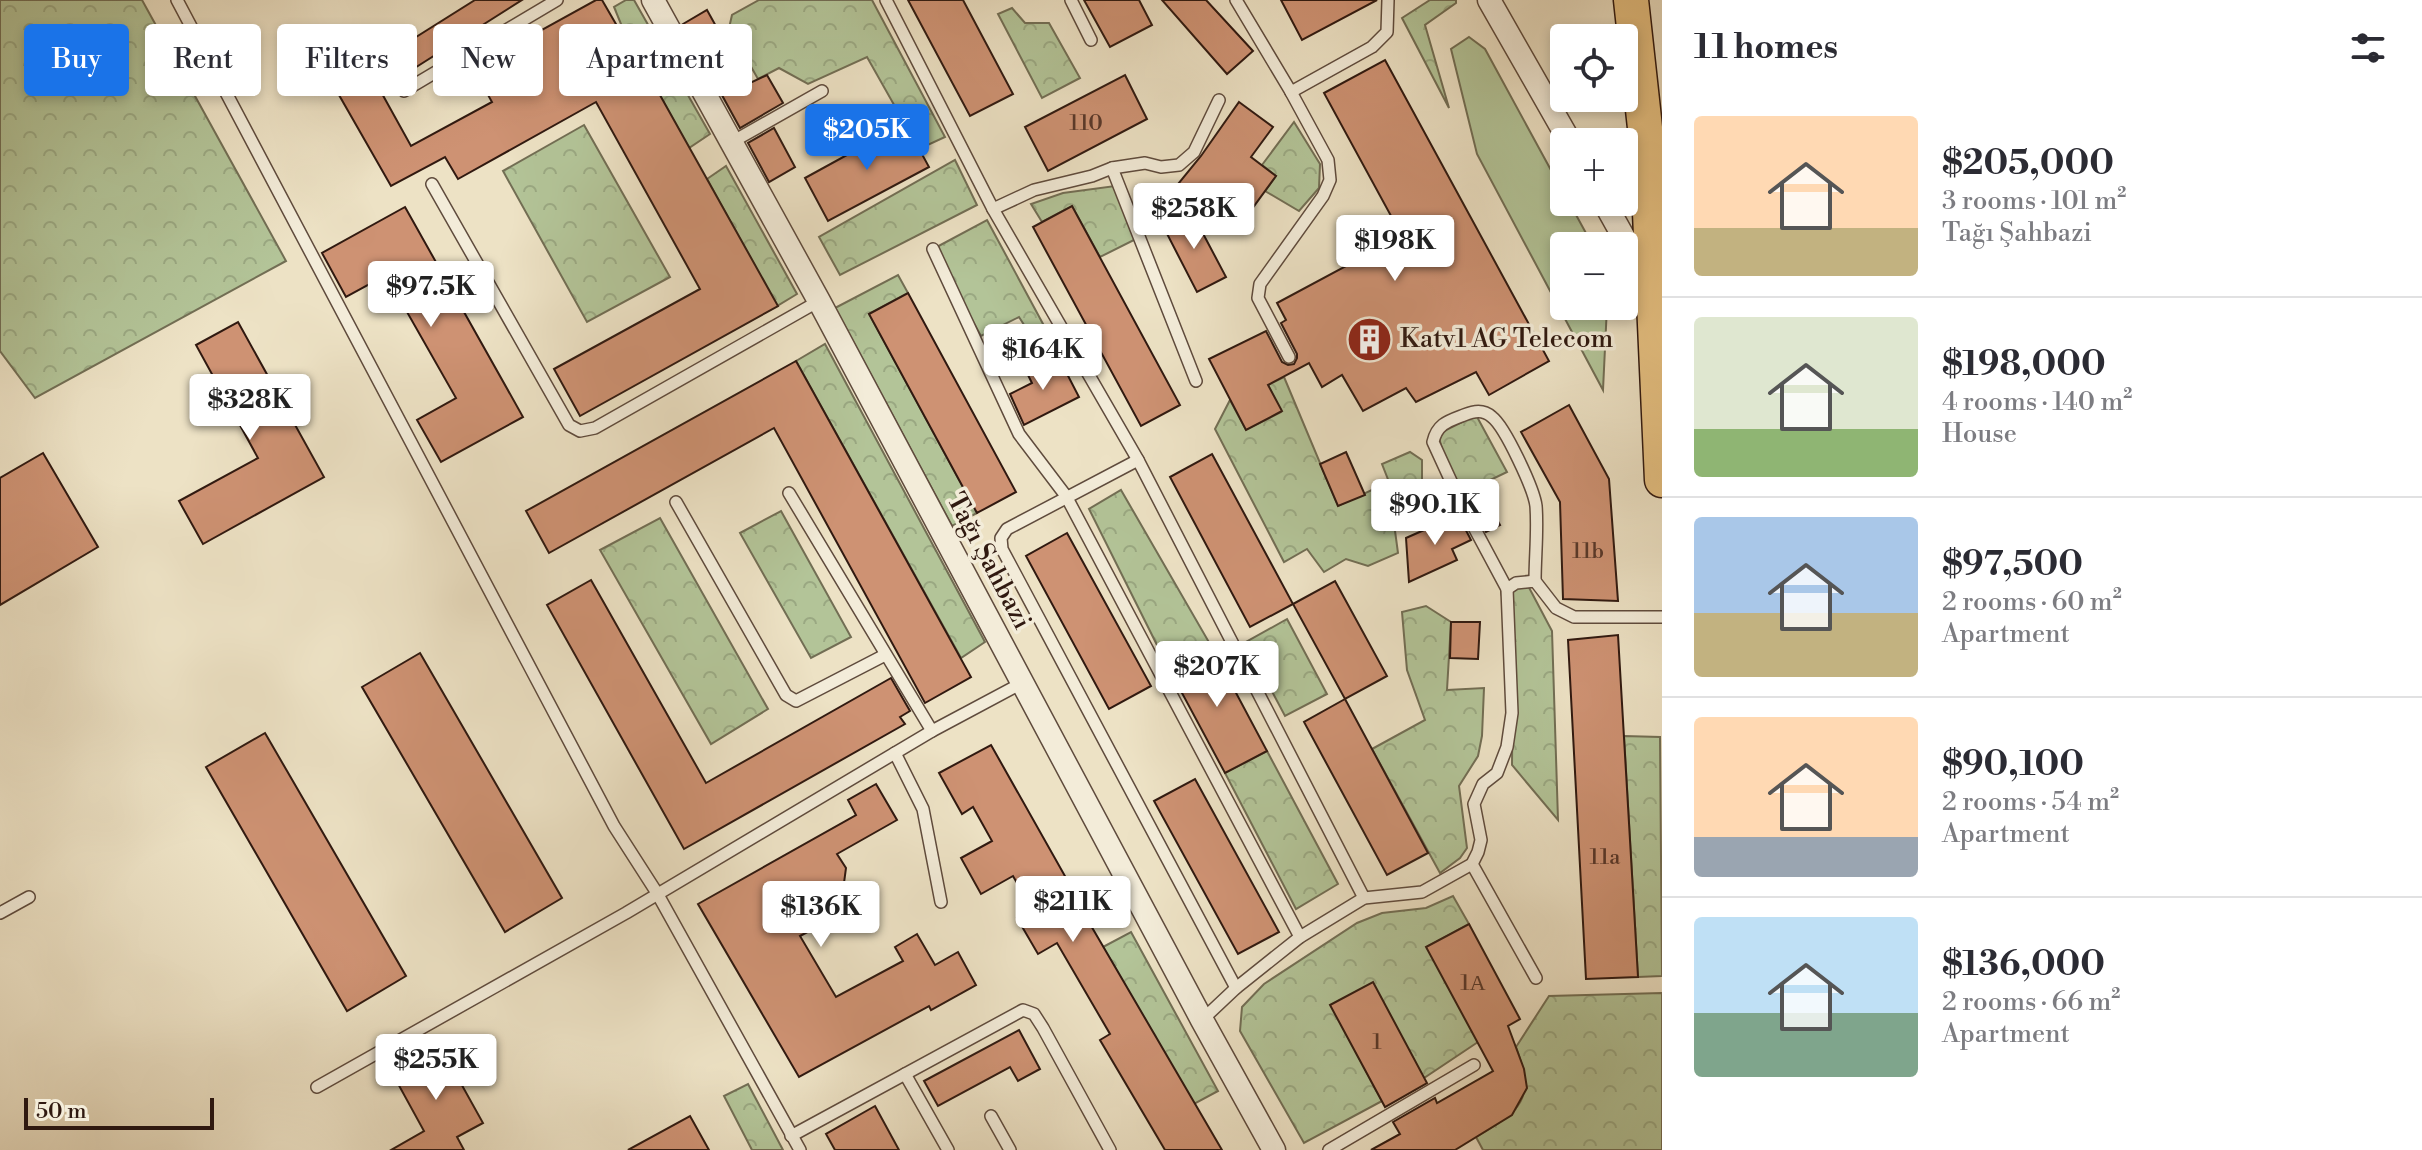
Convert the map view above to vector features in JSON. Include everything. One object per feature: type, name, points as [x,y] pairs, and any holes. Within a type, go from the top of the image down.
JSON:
[{"type":"main road","points":[[1631,0],[1647,146],[1662,233]]},
{"type":"main road","points":[[1662,61],[1653,92],[1647,146],[1662,480]]},
{"type":"street","name":"Tağı Şahbazi","points":[[653,0],[819,301],[1274,1150]]},
{"type":"street","points":[[1489,0],[1562,128]]},
{"type":"street","points":[[1612,216],[1632,252],[1655,319]]},
{"type":"lane","points":[[177,0],[599,798],[657,893],[800,1150]]},
{"type":"lane","points":[[417,83],[557,0]]},
{"type":"lane","points":[[886,0],[993,209],[1138,460],[1364,898]]},
{"type":"lane","points":[[1071,0],[1091,40]]},
{"type":"lane","points":[[1236,0],[1328,160],[1330,180],[1323,196],[1260,284],[1258,298],[1289,357]]},
{"type":"lane","points":[[1291,92],[1372,47],[1387,32],[1388,0]]},
{"type":"lane","points":[[732,142],[822,91]]},
{"type":"lane","points":[[993,209],[1034,190],[1112,168],[1145,163],[1161,167],[1179,165],[1194,152],[1219,100]]},
{"type":"lane","points":[[1112,168],[1196,381]]},
{"type":"lane","points":[[432,184],[569,425],[580,431],[595,428],[819,301]]},
{"type":"lane","points":[[933,249],[1019,434],[1066,496],[1300,937]]},
{"type":"lane","points":[[1202,1020],[1236,988],[1300,937],[1364,898],[1422,892],[1472,864],[1481,840],[1474,804],[1483,784],[1497,773],[1507,747],[1512,713],[1507,589],[1461,503],[1433,442],[1442,424],[1476,410],[1491,415],[1499,423],[1528,481],[1536,505],[1535,581],[1556,608],[1574,617],[1662,617]]},
{"type":"lane","points":[[1138,460],[1007,529],[1001,538],[1002,549],[1236,988]]},
{"type":"lane","points":[[789,493],[932,731]]},
{"type":"lane","points":[[676,502],[786,695],[796,701],[885,655]]},
{"type":"lane","points":[[1507,589],[1516,583],[1535,581]]},
{"type":"lane","points":[[317,1087],[626,913],[932,731],[1022,683]]},
{"type":"lane","points":[[895,753],[923,809],[941,902]]},
{"type":"lane","points":[[1472,864],[1536,978]]},
{"type":"lane","points":[[0,913],[29,897]]},
{"type":"lane","points":[[791,1136],[1023,1010],[1034,1014],[1043,1028],[1110,1150]]},
{"type":"lane","points":[[1329,1150],[1474,1065]]},
{"type":"lane","points":[[905,1074],[948,1150]]},
{"type":"lane","points":[[991,1116],[1010,1150]]},
{"type":"green space","points":[[0,0],[142,0],[155,24],[145,24],[145,96],[195,96],[286,261],[35,398],[0,351]]},
{"type":"green space","points":[[626,0],[634,0],[648,24],[621,24],[614,7]]},
{"type":"green space","points":[[759,0],[872,0],[945,137],[919,149],[867,57],[808,84],[779,68],[758,79],[752,68],[752,24],[730,24],[732,15]]},
{"type":"green space","points":[[1430,0],[1456,0],[1425,25],[1449,108],[1402,18]]},
{"type":"green space","points":[[1012,8],[1025,23],[1049,23],[1080,78],[1042,98],[998,14]]},
{"type":"green space","points":[[1469,37],[1485,49],[1550,168],[1550,216],[1577,216],[1585,232],[1550,232],[1550,291],[1477,154],[1451,49]]},
{"type":"green space","points":[[660,96],[688,96],[710,134],[689,148]]},
{"type":"green space","points":[[1294,122],[1320,164],[1319,188],[1299,211],[1265,191],[1276,176],[1262,165]]},
{"type":"green space","points":[[584,125],[670,277],[587,322],[503,171]]},
{"type":"green space","points":[[955,160],[977,205],[840,275],[819,237]]},
{"type":"green space","points":[[726,166],[797,294],[777,306],[707,179]]},
{"type":"green space","points":[[1115,186],[1136,239],[1100,257],[1072,206],[1042,222],[1031,204],[1063,193]]},
{"type":"green space","points":[[987,220],[1056,348],[1044,356],[1019,317],[981,336],[933,249]]},
{"type":"green space","points":[[898,275],[908,293],[869,314],[977,513],[952,526],[835,308]]},
{"type":"green space","points":[[1566,320],[1606,320],[1603,390]]},
{"type":"green space","points":[[825,344],[985,642],[961,658],[796,361]]},
{"type":"green space","points":[[1284,377],[1338,506],[1389,482],[1382,464],[1410,452],[1422,460],[1422,499],[1393,516],[1398,553],[1368,566],[1346,559],[1324,572],[1307,549],[1284,562],[1215,429],[1230,400],[1246,430],[1281,412],[1268,385]]},
{"type":"green space","points":[[1476,415],[1507,472],[1455,497],[1438,434]]},
{"type":"green space","points":[[1121,490],[1210,644],[1168,667],[1089,509]]},
{"type":"green space","points":[[781,511],[851,637],[811,658],[740,533]]},
{"type":"green space","points":[[660,518],[768,709],[711,744],[600,550]]},
{"type":"green space","points":[[1525,580],[1552,631],[1558,820],[1512,765],[1513,651],[1501,592],[1513,582]]},
{"type":"green space","points":[[1426,606],[1451,622],[1447,690],[1484,688],[1478,756],[1459,786],[1467,848],[1460,858],[1440,873],[1372,749],[1425,720],[1407,670],[1402,612]]},
{"type":"green space","points":[[1287,619],[1327,694],[1285,716],[1246,642]]},
{"type":"green space","points":[[1624,736],[1660,737],[1662,976],[1638,977]]},
{"type":"green space","points":[[1267,751],[1338,884],[1296,909],[1225,773]]},
{"type":"green space","points":[[1453,896],[1469,924],[1427,947],[1478,1042],[1424,1078],[1331,1005],[1382,1101],[1304,1143],[1240,1031],[1242,1007],[1264,984],[1357,923],[1382,913],[1426,908]]},
{"type":"green space","points":[[1131,932],[1218,1091],[1194,1104],[1103,947]]},
{"type":"green space","points":[[1662,993],[1662,1150],[1483,1150],[1476,1137],[1504,1119],[1520,1102],[1525,1080],[1516,1047],[1549,996]]},
{"type":"green space","points":[[748,1084],[783,1150],[752,1150],[724,1096]]},
{"type":"building","points":[[475,0],[522,0],[484,24],[437,24]]},
{"type":"building","points":[[596,0],[602,0],[616,24],[559,24],[559,96],[660,96],[778,306],[580,416],[554,369],[700,289],[596,102],[458,179],[445,157],[391,186],[340,96],[383,96],[411,146],[492,102],[489,96],[543,96],[543,29]]},
{"type":"building","points":[[908,0],[963,0],[1013,94],[970,116]]},
{"type":"building","points":[[1084,0],[1139,0],[1152,25],[1110,47]]},
{"type":"building","points":[[1162,0],[1206,0],[1253,51],[1227,74]]},
{"type":"building","points":[[1281,0],[1377,0],[1302,40]]},
{"type":"building","points":[[707,10],[715,24],[683,24]]},
{"type":"building","points":[[433,26],[433,56],[417,67],[417,36]]},
{"type":"building","points":[[1385,60],[1549,361],[1489,395],[1476,372],[1416,402],[1406,388],[1363,411],[1342,375],[1322,387],[1309,363],[1268,385],[1282,411],[1246,430],[1209,359],[1266,331],[1282,362],[1294,364],[1297,354],[1281,323],[1286,320],[1277,303],[1402,236],[1324,93]]},
{"type":"building","points":[[767,75],[783,103],[740,128],[722,96],[752,96],[752,82]]},
{"type":"building","points":[[1125,75],[1147,119],[1048,171],[1025,127]]},
{"type":"building","points":[[1239,102],[1273,127],[1251,157],[1276,176],[1238,228],[1178,184]]},
{"type":"building","points":[[905,123],[929,167],[828,221],[805,178]]},
{"type":"building","points":[[774,128],[795,167],[769,182],[748,143]]},
{"type":"building","points":[[1072,206],[1180,405],[1141,426],[1033,227]]},
{"type":"building","points":[[405,207],[523,417],[441,462],[417,420],[456,398],[386,275],[346,297],[322,253]]},
{"type":"building","points":[[1190,209],[1226,277],[1197,292],[1162,224]]},
{"type":"building","points":[[908,293],[1016,492],[977,513],[869,314]]},
{"type":"building","points":[[238,322],[324,477],[203,544],[179,501],[258,458],[196,345]]},
{"type":"building","points":[[1044,356],[1054,374],[1064,368],[1079,397],[1024,425],[1010,394],[1032,383],[1024,367]]},
{"type":"building","points":[[796,361],[971,677],[925,703],[774,428],[549,553],[526,511]]},
{"type":"building","points":[[1569,405],[1609,479],[1618,601],[1563,599],[1560,502],[1521,432]]},
{"type":"building","points":[[1346,452],[1365,495],[1338,506],[1320,464]]},
{"type":"building","points":[[43,453],[98,547],[0,605],[0,478]]},
{"type":"building","points":[[1212,454],[1293,604],[1250,627],[1170,477]]},
{"type":"building","points":[[1488,502],[1500,525],[1486,532],[1473,508]]},
{"type":"building","points":[[1458,515],[1471,540],[1452,549],[1457,560],[1409,582],[1406,538]]},
{"type":"building","points":[[1067,533],[1151,686],[1109,709],[1026,556]]},
{"type":"building","points":[[591,580],[706,783],[891,678],[910,711],[900,717],[905,724],[684,849],[547,605]]},
{"type":"building","points":[[1335,581],[1387,676],[1345,699],[1293,604]]},
{"type":"building","points":[[1451,622],[1480,622],[1478,659],[1450,658]]},
{"type":"building","points":[[1618,635],[1638,977],[1586,979],[1568,640]]},
{"type":"building","points":[[1210,644],[1267,751],[1225,773],[1168,667]]},
{"type":"building","points":[[420,653],[562,898],[505,932],[362,687]]},
{"type":"building","points":[[1345,699],[1428,853],[1387,875],[1304,722]]},
{"type":"building","points":[[265,733],[406,976],[347,1011],[206,767]]},
{"type":"building","points":[[991,745],[1090,924],[1222,1150],[1165,1150],[1100,1040],[1110,1034],[1057,943],[1038,954],[1017,918],[1032,909],[1013,876],[981,894],[961,858],[992,841],[973,807],[962,814],[939,773]]},
{"type":"building","points":[[1195,779],[1279,932],[1238,954],[1154,801]]},
{"type":"building","points":[[876,784],[897,820],[837,854],[846,868],[844,883],[830,891],[843,913],[800,936],[836,997],[903,961],[895,947],[917,934],[935,965],[958,952],[976,985],[931,1010],[929,1006],[799,1077],[698,904],[856,815],[848,800]]},
{"type":"building","points":[[1469,924],[1520,1019],[1508,1026],[1524,1069],[1527,1088],[1512,1115],[1455,1150],[1371,1150],[1400,1134],[1393,1122],[1435,1098],[1437,1103],[1493,1071],[1426,947]]},
{"type":"building","points":[[1373,982],[1427,1083],[1385,1107],[1330,1005]]},
{"type":"building","points":[[1019,1030],[1040,1069],[1018,1081],[1010,1067],[938,1106],[924,1081]]},
{"type":"building","points":[[439,1044],[483,1123],[457,1137],[464,1150],[391,1150],[424,1131],[391,1071]]},
{"type":"building","points":[[875,1106],[899,1150],[835,1150],[826,1134]]},
{"type":"building","points":[[690,1116],[709,1150],[628,1150]]},
{"type":"place","name":"Katv1 AG Telecom","points":[[1369,339]]}]
